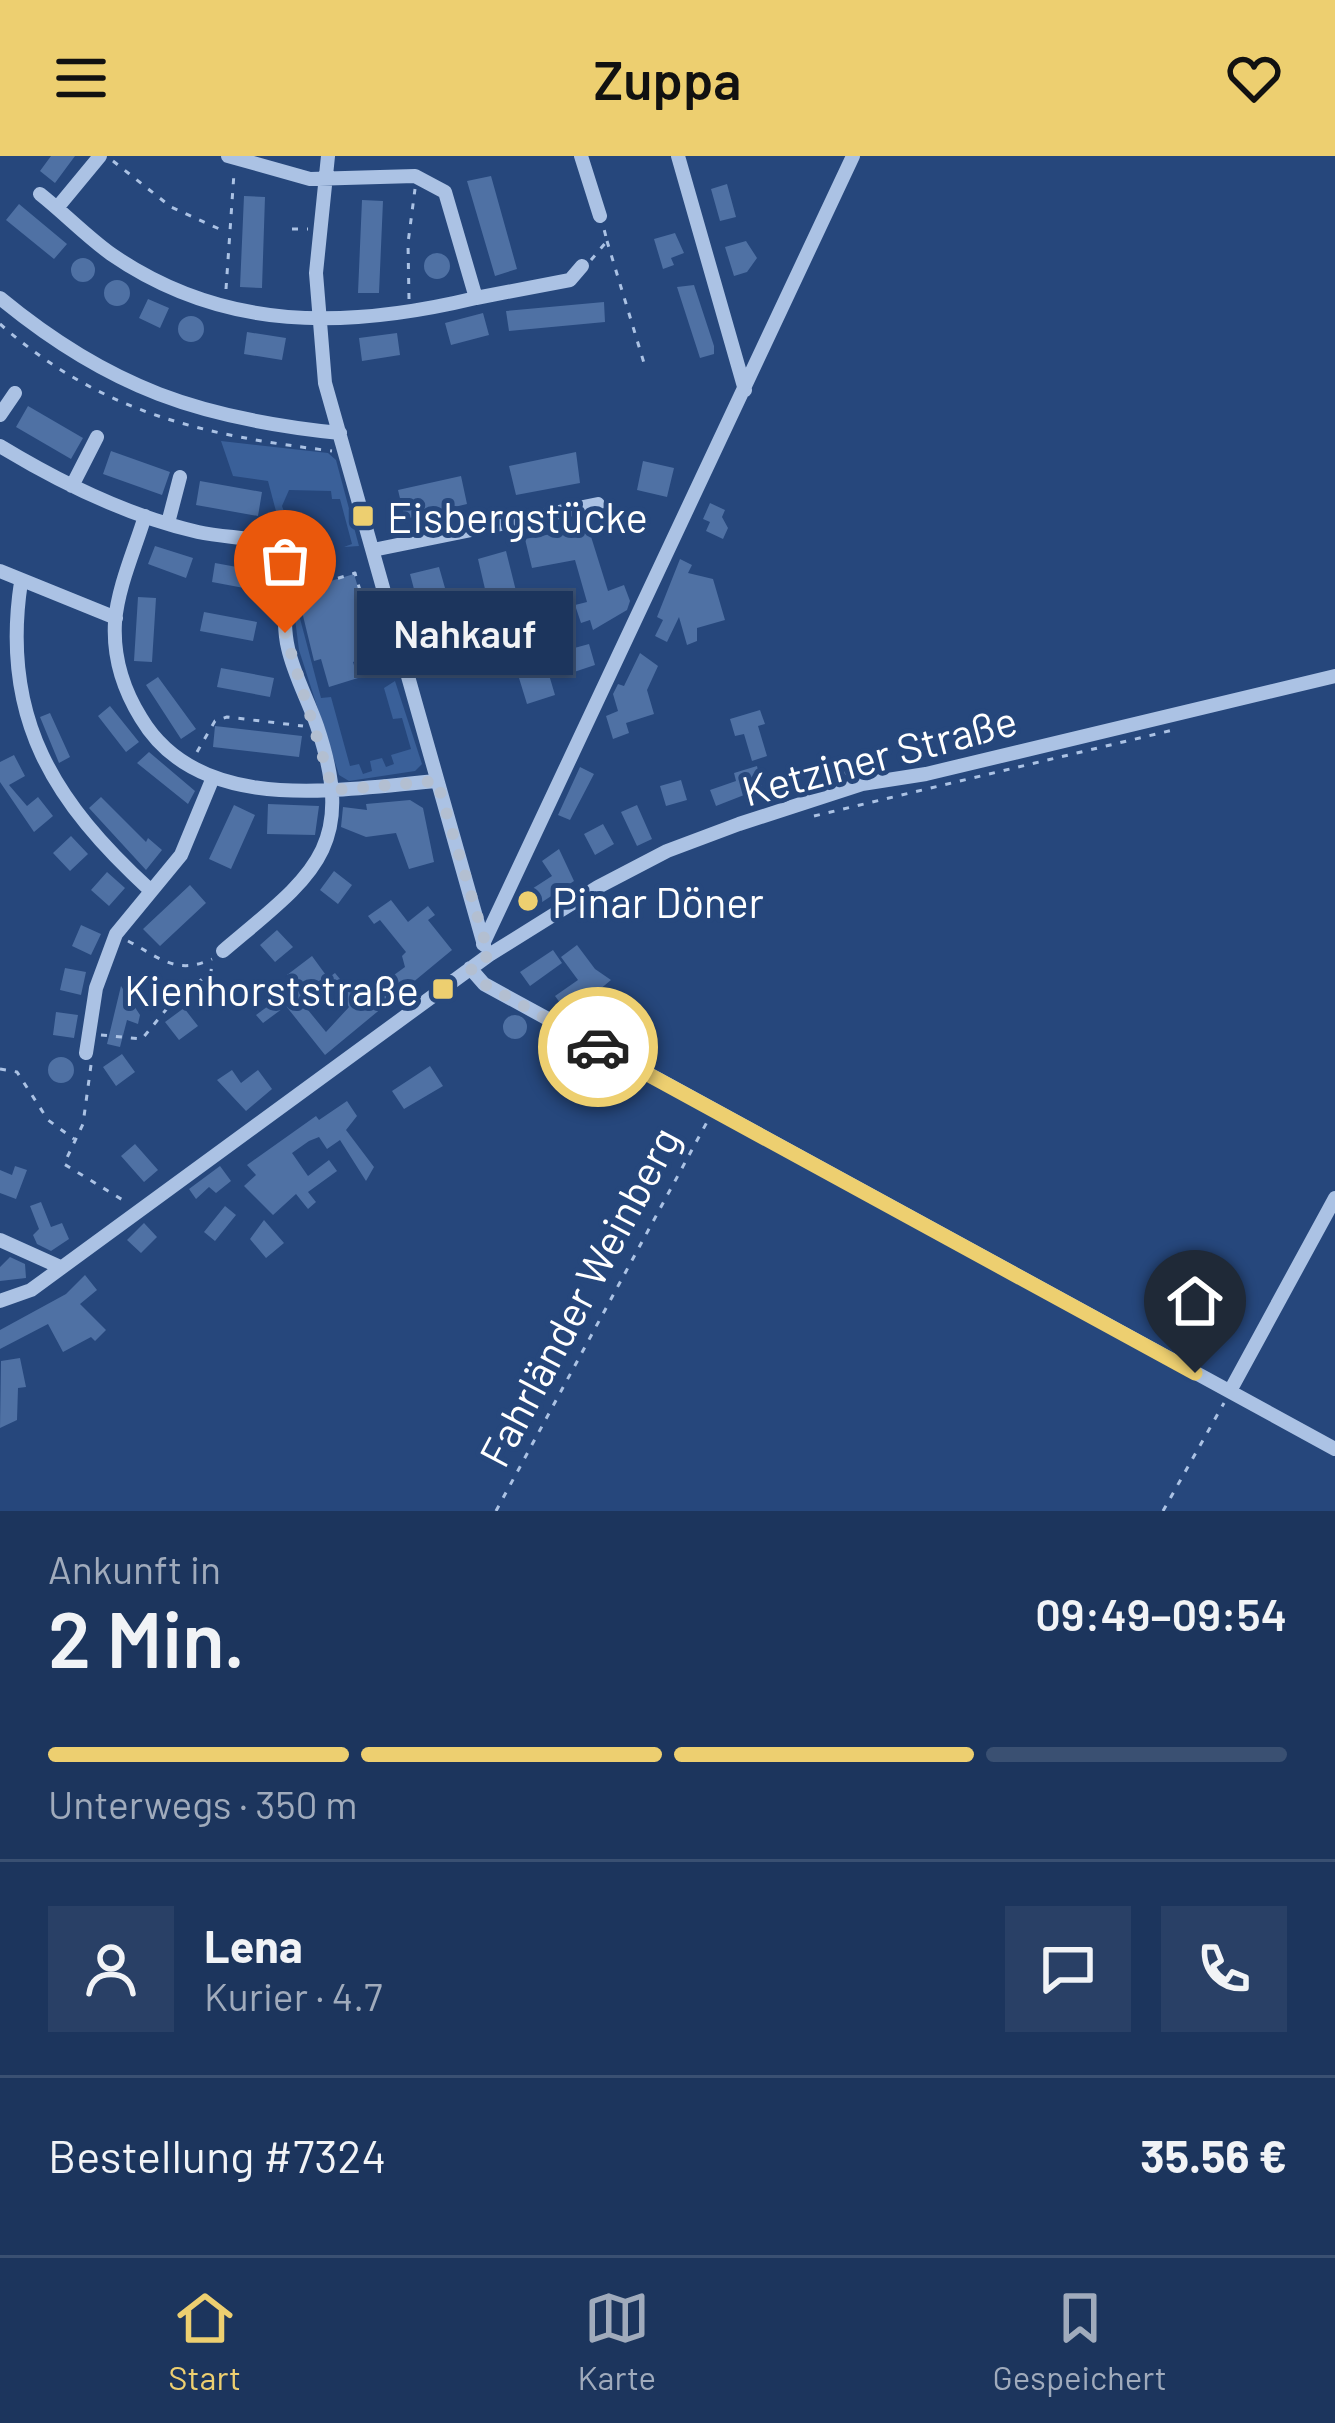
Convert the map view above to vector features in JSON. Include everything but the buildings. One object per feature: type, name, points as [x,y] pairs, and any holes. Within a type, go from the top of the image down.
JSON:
[{"type":"street","points":[[57,208],[104,156]]},
{"type":"street","points":[[328,156],[316,273],[325,383],[486,949]]},
{"type":"street","points":[[581,156],[600,216]]},
{"type":"street","points":[[678,156],[746,390]]},
{"type":"street","points":[[486,949],[853,156]]},
{"type":"street","points":[[232,158],[289,175],[417,177],[445,192],[476,298]]},
{"type":"street","points":[[40,194],[135,268],[226,309],[320,322],[411,313],[570,280],[582,266]]},
{"type":"street","points":[[0,298],[62,346],[153,396],[259,425],[340,433]]},
{"type":"street","points":[[0,415],[15,393]]},
{"type":"street","points":[[72,486],[97,436]]},
{"type":"street","points":[[0,446],[72,486],[146,516],[282,546],[285,633],[333,790],[332,828],[316,863],[291,893],[217,955]]},
{"type":"street","points":[[168,523],[180,476]]},
{"type":"street","points":[[373,550],[598,503]]},
{"type":"street","points":[[146,516],[116,618],[118,657],[131,703],[166,751],[212,780],[333,790],[437,781]]},
{"type":"street","points":[[0,571],[116,618]]},
{"type":"street","points":[[21,582],[8,622],[7,675],[20,729],[64,806],[150,890]]},
{"type":"street","name":"Ketziner Straße","points":[[0,1300],[32,1290],[470,968],[486,949],[667,851],[862,784],[926,774],[1335,676]]},
{"type":"street","points":[[86,1053],[104,961],[116,934],[181,855],[212,780]]},
{"type":"street","points":[[470,968],[484,984],[1335,1450]]},
{"type":"street","points":[[1230,1391],[1335,1198]]},
{"type":"street","points":[[0,1240],[60,1267]]},
{"type":"path","points":[[104,156],[171,207],[227,232]]},
{"type":"path","points":[[226,309],[232,158]]},
{"type":"path","points":[[411,313],[408,243],[417,177]]},
{"type":"path","points":[[600,216],[644,363]]},
{"type":"path","points":[[582,266],[600,255],[607,241]]},
{"type":"path","points":[[322,565],[326,582],[355,573],[385,675]]},
{"type":"path","points":[[187,766],[215,721],[227,717],[317,727]]},
{"type":"path","points":[[804,804],[814,817],[869,806],[1186,726]]},
{"type":"path","points":[[116,934],[172,966],[194,967],[217,955]]},
{"type":"path","points":[[89,1034],[142,1040],[169,1006],[212,972],[217,955]]},
{"type":"path","points":[[86,1053],[91,1062],[76,1141],[64,1164],[140,1211]]},
{"type":"path","points":[[0,1069],[16,1072],[48,1120],[76,1141]]},
{"type":"path","name":"Fahrländer Weinberg","points":[[496,1511],[630,1255],[713,1111]]},
{"type":"path","points":[[1163,1511],[1230,1391]]},
{"type":"shaded area","points":[[221,441],[328,453],[336,460],[359,546],[344,547],[352,544],[340,499],[332,499],[331,491],[289,490],[282,506],[302,560],[293,592],[321,698],[331,697],[350,766],[359,764],[363,774],[372,771],[370,761],[382,758],[386,767],[394,764],[391,755],[411,749],[402,718],[393,719],[384,688],[395,681],[422,764],[415,771],[349,781],[339,775],[299,650],[286,549],[268,481],[233,476]]},
{"type":"way so far","points":[[285,633],[333,790],[437,781],[489,955],[470,968],[484,984],[598,1047]]},
{"type":"place","name":"Eisbergstücke","points":[[363,516]]},
{"type":"place","name":"Nahkauf","points":[[285,633]]},
{"type":"place","name":"Pinar Döner","points":[[528,901]]},
{"type":"place","name":"Kienhorststraße","points":[[443,989]]},
{"type":"route","points":[[598,1047],[1195,1373]]}]
